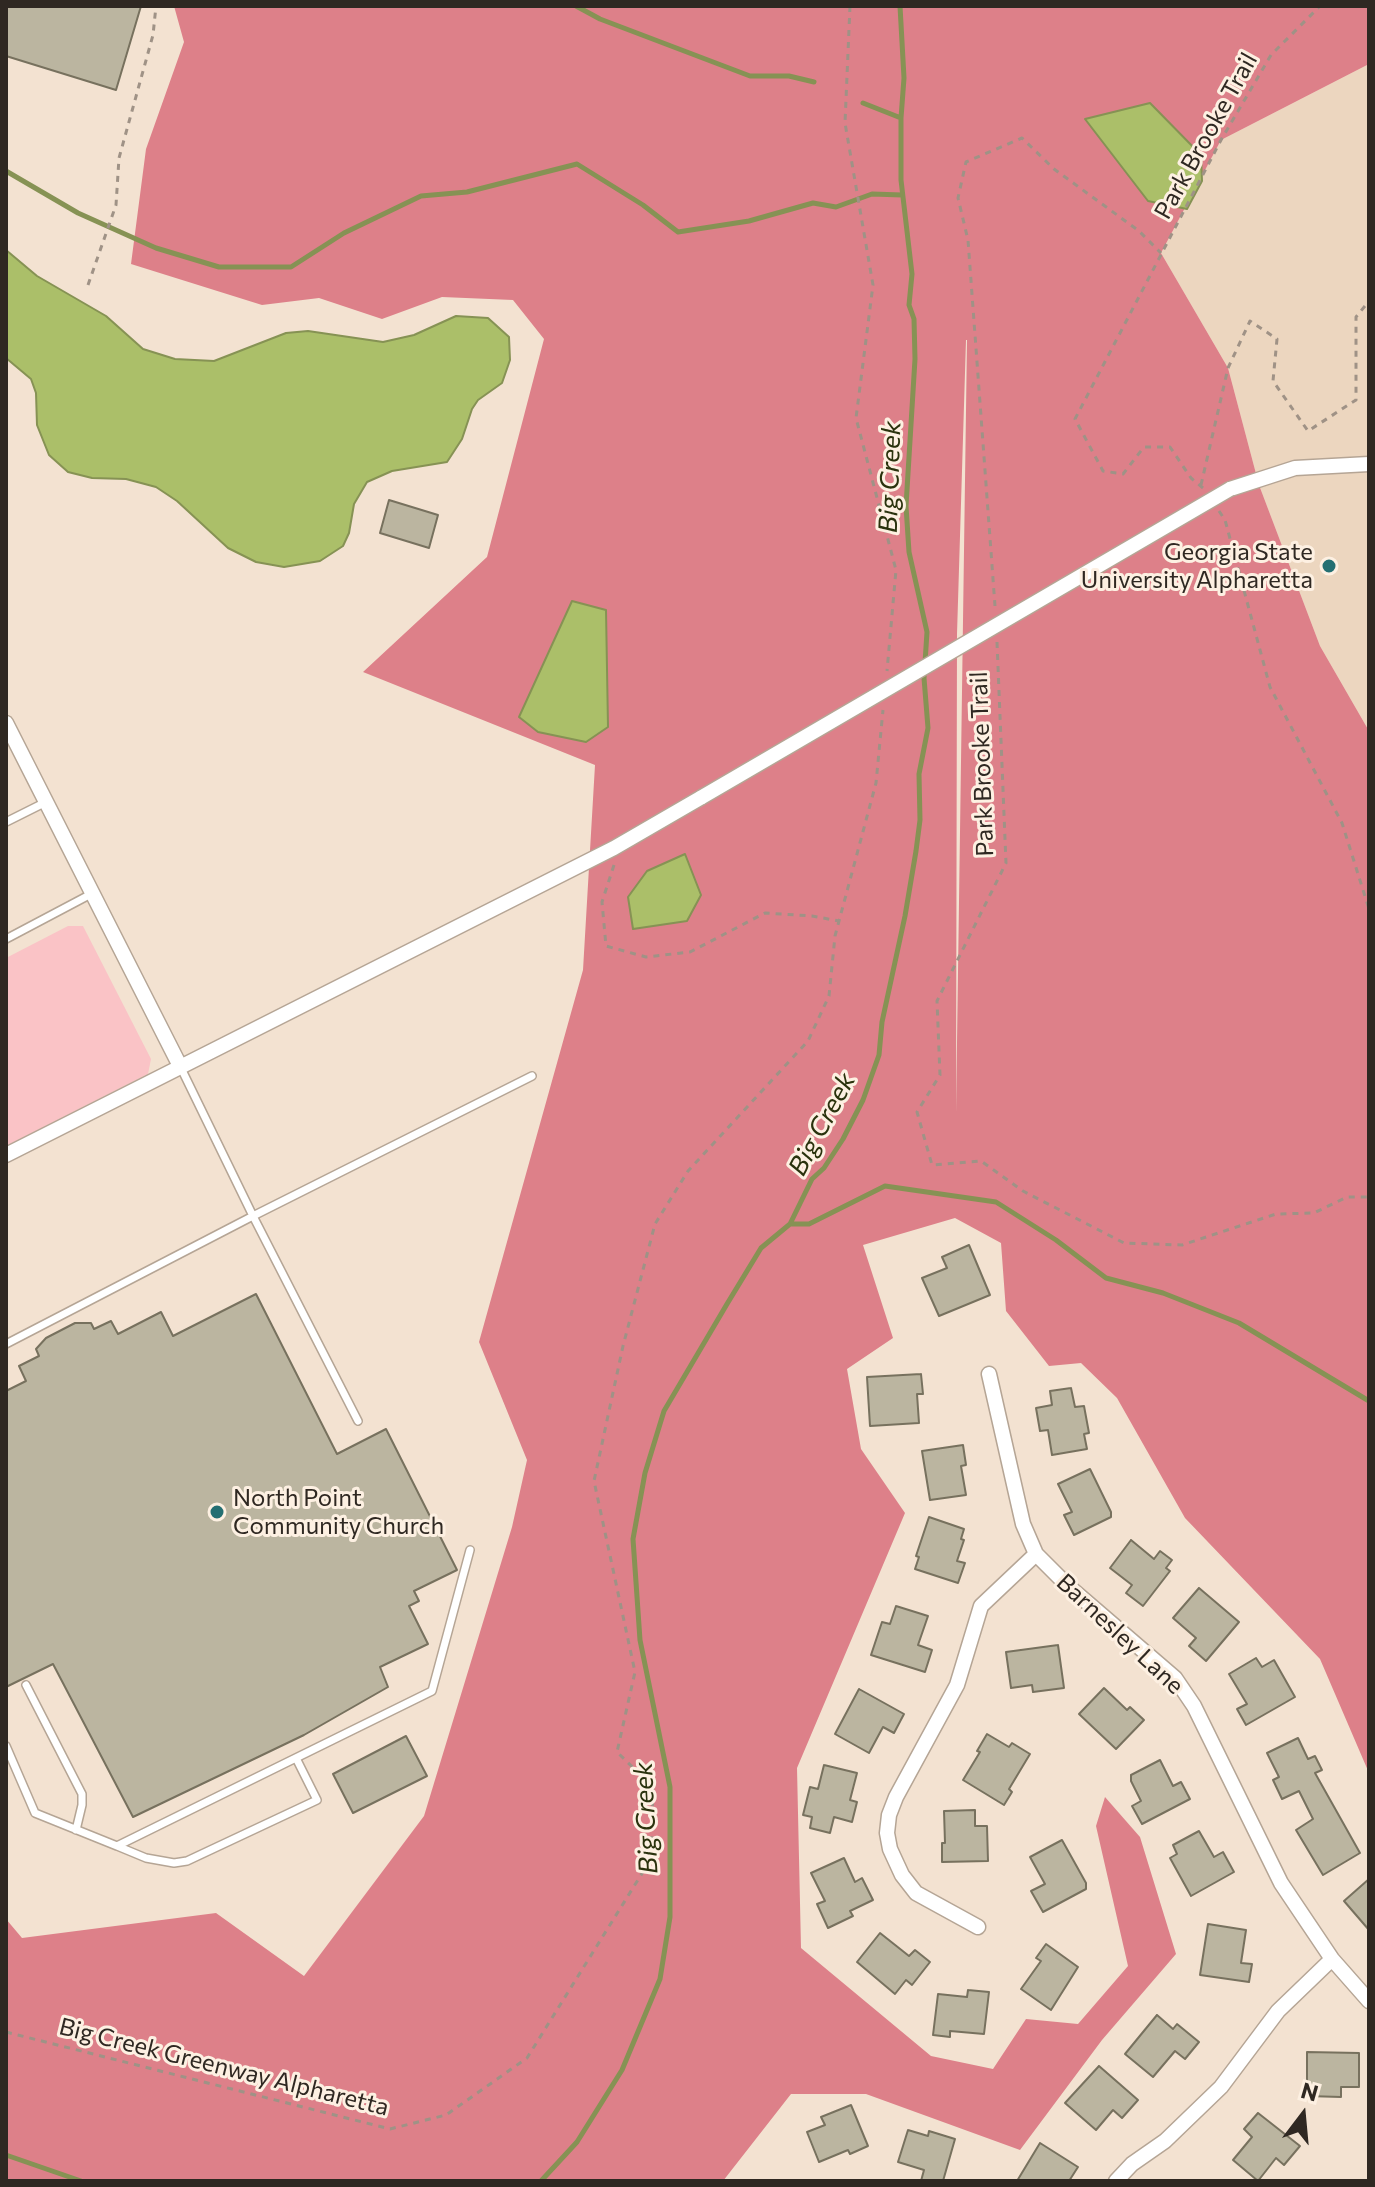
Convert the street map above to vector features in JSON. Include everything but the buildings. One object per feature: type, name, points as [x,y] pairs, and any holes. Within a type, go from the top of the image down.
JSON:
[{"type":"street","points":[[6,1155],[614,848],[1230,489],[1295,468],[1369,464]]},
{"type":"street","points":[[6,723],[180,1066]]},
{"type":"street","name":"Barnesley Lane","points":[[989,1374],[1023,1524],[1036,1554],[1068,1586],[1175,1678],[1194,1706],[1281,1883],[1332,1959],[1369,2001]]},
{"type":"street","points":[[978,1927],[916,1893],[902,1875],[890,1849],[887,1833],[889,1815],[957,1685],[981,1606],[1036,1554]]},
{"type":"street","points":[[1116,2181],[1132,2164],[1165,2141],[1221,2087],[1278,2011],[1332,1959]]},
{"type":"lane","points":[[6,822],[46,802]]},
{"type":"lane","points":[[6,939],[93,893]]},
{"type":"lane","points":[[180,1066],[358,1421]]},
{"type":"lane","points":[[6,1344],[532,1076]]},
{"type":"lane","points":[[117,1846],[432,1691],[470,1550]]},
{"type":"lane","points":[[26,1685],[82,1794],[76,1830]]},
{"type":"lane","points":[[6,1746],[35,1813],[146,1858],[174,1863],[187,1861],[317,1800],[296,1758]]},
{"type":"path","points":[[88,285],[116,205],[119,158],[153,35],[156,6]]},
{"type":"path","points":[[850,6],[845,123],[873,285],[856,418],[896,570],[886,676]]},
{"type":"path","name":"Park Brooke Trail","points":[[1209,496],[1191,478],[1170,447],[1144,447],[1123,474],[1103,471],[1075,419],[1221,140],[1271,55],[1320,6]]},
{"type":"path","name":"Park Brooke Trail","points":[[995,606],[968,240],[958,198],[966,162],[1022,138],[1054,169],[1139,231],[1161,253]]},
{"type":"path","points":[[1201,485],[1228,368],[1250,321],[1277,339],[1273,381],[1308,431],[1356,400],[1356,317],[1369,301]]},
{"type":"path","points":[[1217,508],[1225,520],[1270,687],[1342,823],[1369,909]]},
{"type":"path","name":"Park Brooke Trail","points":[[996,637],[1006,863],[937,1001],[940,1075],[917,1112],[932,1165],[981,1161],[1023,1191],[1124,1243],[1182,1245],[1276,1214],[1314,1213],[1347,1197],[1369,1197]]},
{"type":"path","name":"Big Creek Greenway Alpharetta","points":[[6,2032],[390,2129],[446,2115],[527,2058],[651,1859],[653,1787],[617,1752],[635,1672],[594,1481],[623,1346],[655,1224],[688,1171],[808,1041],[829,996],[835,936],[876,783],[883,707]]},
{"type":"path","points":[[614,848],[616,859],[602,902],[606,946],[646,957],[690,952],[765,913],[839,921]]},
{"type":"shaded area","points":[[174,6],[1369,6],[1369,64],[1221,140],[1161,253],[1228,368],[1259,485],[1320,646],[1369,731],[1369,1773],[1320,1659],[1185,1518],[1117,1398],[1081,1363],[1049,1366],[1006,1311],[1001,1243],[955,1218],[863,1245],[893,1338],[847,1369],[861,1449],[905,1513],[797,1768],[801,1948],[931,2056],[993,2069],[1026,2019],[1078,2024],[1128,1966],[1096,1826],[1105,1797],[1140,1837],[1176,1954],[1102,2040],[1020,2150],[866,2094],[791,2094],[723,2181],[6,2181],[6,1919],[22,1938],[216,1913],[304,1976],[424,1816],[512,1527],[527,1460],[479,1342],[583,970],[595,765],[363,672],[487,557],[544,339],[513,300],[442,297],[382,319],[319,298],[262,305],[131,264],[146,149],[184,42]],"holes":[[[967,340],[956,1112],[957,634]]]},
{"type":"shaded area","points":[[1369,64],[1369,731],[1320,646],[1259,485],[1228,368],[1161,253],[1221,140]]},
{"type":"shaded area","points":[[1150,103],[1201,155],[1202,181],[1187,209],[1148,201],[1085,119]]},
{"type":"shaded area","points":[[6,250],[37,276],[106,316],[143,349],[175,359],[214,361],[286,333],[308,331],[383,342],[414,335],[456,316],[488,318],[509,337],[510,360],[502,383],[478,400],[472,409],[462,439],[447,462],[392,471],[367,482],[354,504],[349,533],[343,546],[320,561],[284,567],[256,562],[228,548],[177,501],[156,487],[126,479],[92,478],[68,472],[49,455],[37,425],[36,393],[31,379],[6,358]]},
{"type":"shaded area","points":[[572,601],[606,610],[608,727],[586,742],[538,732],[519,717]]},
{"type":"shaded area","points":[[685,854],[701,895],[687,921],[633,929],[628,897],[647,871]]},
{"type":"shaded area","points":[[68,926],[83,926],[151,1059],[148,1074],[6,1146],[6,958]]},
{"type":"waterway","points":[[576,6],[600,19],[750,76],[789,76],[814,82]]},
{"type":"waterway","name":"Big Creek","points":[[541,2181],[577,2142],[622,2070],[660,1979],[670,1917],[670,1787],[640,1640],[633,1539],[645,1473],[664,1411],[761,1248],[790,1224],[812,1179],[824,1168],[843,1139],[863,1100],[879,1055],[882,1022],[916,851],[920,820],[919,774],[928,728],[924,678],[927,632],[909,552],[906,506],[915,359],[914,319],[909,305],[912,274],[901,180],[904,78],[900,6]]},
{"type":"waterway","points":[[863,103],[901,118]]},
{"type":"waterway","points":[[6,171],[78,213],[156,248],[219,267],[291,267],[344,233],[421,196],[467,192],[577,164],[643,205],[678,232],[749,221],[813,203],[836,207],[872,194],[902,195]]},
{"type":"waterway","points":[[790,1224],[809,1224],[885,1186],[996,1202],[1056,1240],[1106,1278],[1163,1293],[1239,1323],[1369,1401]]},
{"type":"waterway","name":"Big Creek","points":[[6,2155],[81,2181]]},
{"type":"place","name":"Georgia State University Alpharetta","points":[[1329,566]]},
{"type":"place","name":"North Point Community Church","points":[[217,1512]]}]
